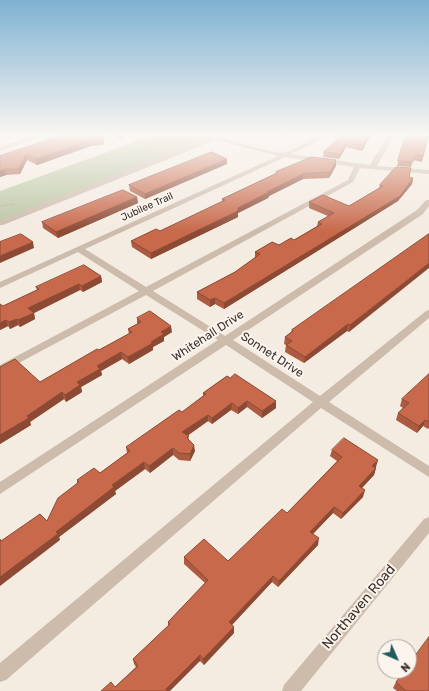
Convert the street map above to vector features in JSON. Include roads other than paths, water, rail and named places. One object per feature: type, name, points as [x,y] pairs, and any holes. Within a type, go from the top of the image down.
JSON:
[{"type":"street","points":[[0,223],[138,167]]},
{"type":"street","name":"Jubilee Trail","points":[[0,285],[258,167]]},
{"type":"street","points":[[0,369],[351,181],[357,167]]},
{"type":"street","points":[[361,167],[429,172]]},
{"type":"street","name":"Whitehall Drive","points":[[0,489],[420,212],[429,202]]},
{"type":"street","name":"Sonnet Drive","points":[[79,249],[225,340],[429,472]]},
{"type":"street","points":[[0,674],[321,402],[429,313]]},
{"type":"street","name":"Northaven Road","points":[[290,691],[429,522]]}]
